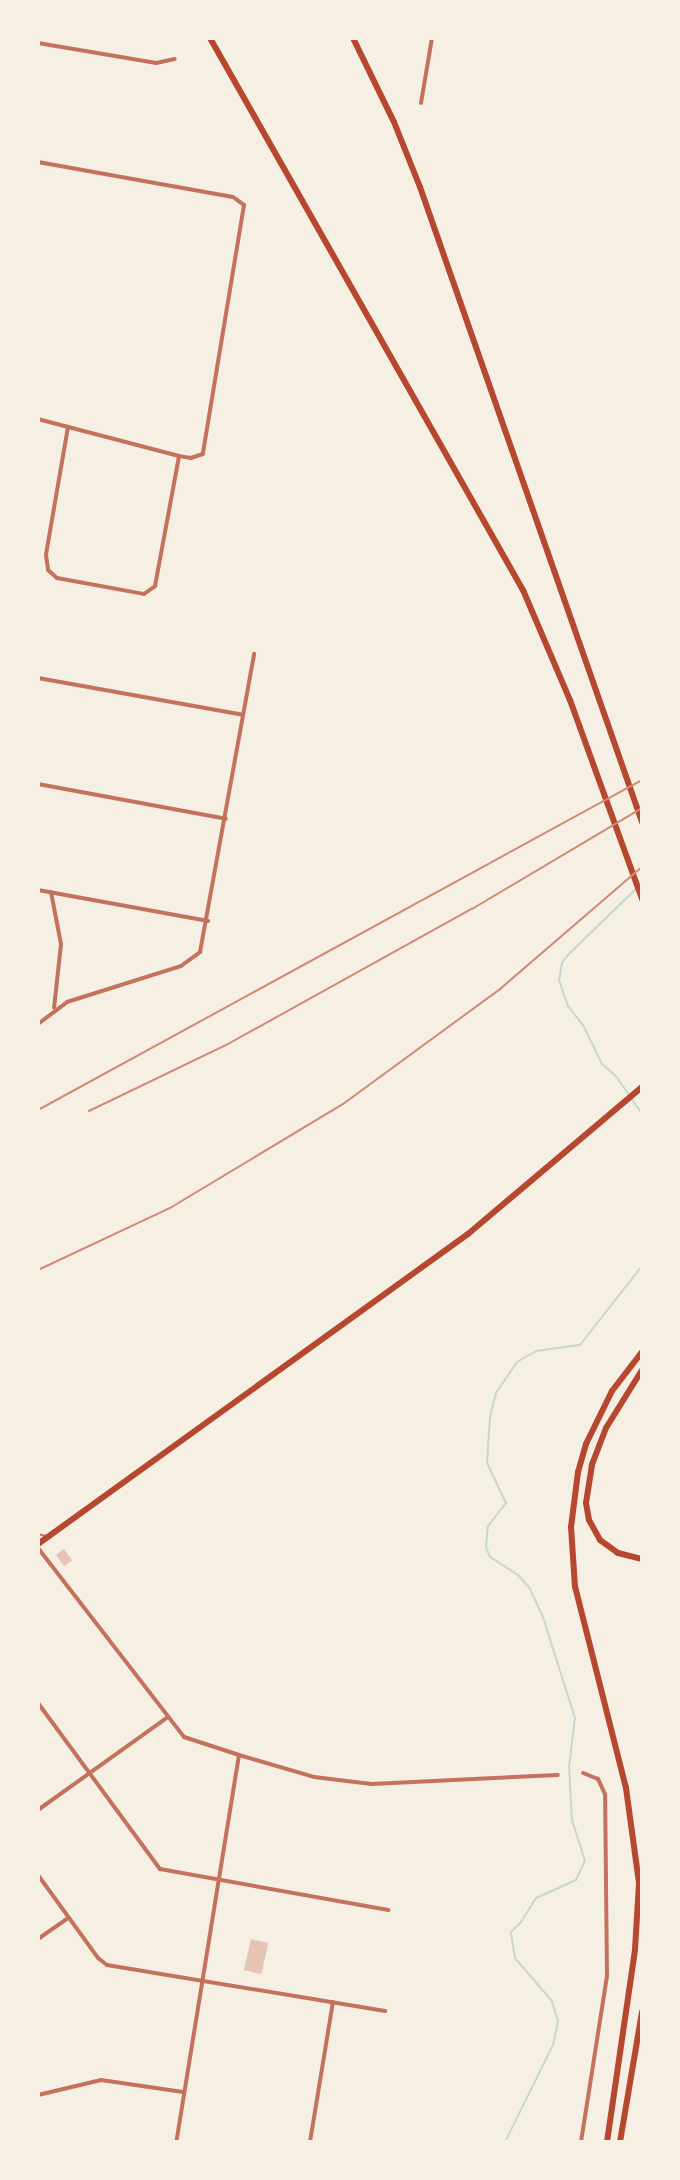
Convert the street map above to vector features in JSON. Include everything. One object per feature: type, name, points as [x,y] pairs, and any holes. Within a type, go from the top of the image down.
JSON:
[{"type":"main road","points":[[210,38],[499,544],[554,659],[642,899]]},
{"type":"main road","points":[[353,38],[394,122],[420,187],[642,822]]},
{"type":"main road","points":[[38,1546],[446,1251],[642,1087]]},
{"type":"main road","points":[[607,2142],[635,1949],[639,1883],[626,1788],[575,1587],[571,1527],[578,1472],[586,1444],[612,1391],[642,1352]]},
{"type":"main road","points":[[642,1370],[606,1428],[592,1465],[586,1503],[589,1520],[600,1540],[618,1553],[642,1559]]},
{"type":"main road","points":[[620,2142],[642,2012]]},
{"type":"street","points":[[421,103],[432,38]]},
{"type":"street","points":[[38,43],[156,63],[175,59]]},
{"type":"street","points":[[38,162],[233,197],[244,205],[203,454],[191,458],[179,456],[38,419]]},
{"type":"street","points":[[642,386],[642,443]]},
{"type":"street","points":[[68,427],[46,555],[48,570],[57,578],[144,594],[155,586],[179,456]]},
{"type":"street","points":[[38,1024],[54,1009],[190,963],[202,947],[254,654]]},
{"type":"street","points":[[38,678],[243,715]]},
{"type":"street","points":[[38,784],[226,819]]},
{"type":"street","points":[[38,890],[208,921]]},
{"type":"street","points":[[51,892],[61,951],[54,1009]]},
{"type":"street","points":[[38,1546],[187,1739],[314,1777],[368,1784],[558,1775]]},
{"type":"street","points":[[38,1703],[157,1867],[172,1874],[388,1910]]},
{"type":"street","points":[[38,1810],[168,1717]]},
{"type":"street","points":[[176,2142],[239,1755]]},
{"type":"street","points":[[581,2142],[607,1976],[605,1794],[598,1779],[583,1773]]},
{"type":"street","points":[[38,1875],[107,1965],[385,2011]]},
{"type":"street","points":[[38,1939],[68,1918]]},
{"type":"street","points":[[310,2142],[333,2002]]},
{"type":"street","points":[[38,2095],[101,2080],[183,2092]]},
{"type":"lane","points":[[38,1534],[48,1536]]},
{"type":"building","points":[[64,1549],[72,1560],[64,1566],[56,1555]]},
{"type":"building","points":[[251,1939],[269,1943],[261,1974],[244,1970]]},
{"type":"waterway","points":[[642,883],[568,955],[562,963],[559,980],[568,1006],[583,1025],[602,1064],[616,1076],[642,1114]]},
{"type":"waterway","points":[[505,2142],[553,2045],[558,2021],[552,2001],[515,1958],[511,1932],[536,1898],[576,1880],[585,1861],[572,1820],[569,1767],[575,1718],[543,1617],[529,1587],[518,1575],[490,1557],[486,1547],[488,1526],[506,1503],[487,1463],[490,1417],[496,1393],[517,1362],[536,1351],[580,1345],[642,1266]]},
{"type":"railway","points":[[38,1110],[642,780]]},
{"type":"railway","points":[[89,1111],[228,1044],[472,909],[642,808]]},
{"type":"railway","points":[[38,1270],[170,1208],[343,1104],[500,989],[642,867]]}]
